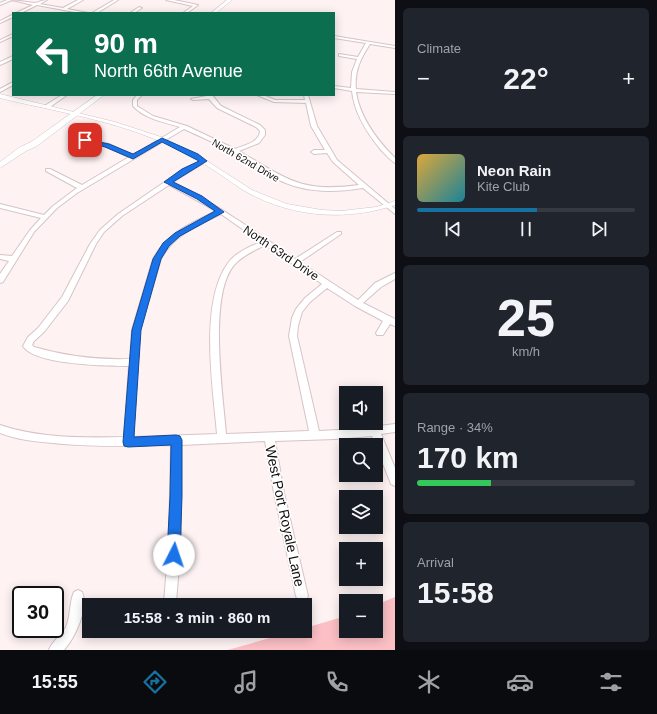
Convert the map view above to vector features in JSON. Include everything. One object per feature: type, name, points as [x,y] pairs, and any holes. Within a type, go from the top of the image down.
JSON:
[{"type":"main road","points":[[214,12],[230,0]]},
{"type":"main road","points":[[0,166],[23,149],[34,144],[100,96]]},
{"type":"main road","points":[[0,173],[31,150],[34,144]]},
{"type":"street","points":[[0,4],[10,0]]},
{"type":"street","points":[[13,0],[80,12]]},
{"type":"street","points":[[20,12],[45,0]]},
{"type":"street","points":[[64,9],[81,0]]},
{"type":"street","points":[[96,12],[116,0]]},
{"type":"street","points":[[168,0],[196,5],[186,12]]},
{"type":"street","points":[[134,12],[140,8]]},
{"type":"street","points":[[0,22],[12,16]]},
{"type":"street","points":[[0,41],[12,35]]},
{"type":"street","points":[[335,37],[395,47]]},
{"type":"street","points":[[369,42],[359,58],[354,73],[354,90],[360,113],[369,130],[395,161]]},
{"type":"street","points":[[340,55],[359,58]]},
{"type":"street","points":[[0,64],[12,58]]},
{"type":"street","points":[[0,91],[12,84]]},
{"type":"street","points":[[335,86],[354,90],[395,93]]},
{"type":"street","points":[[0,96],[48,106],[160,141],[201,162],[245,194],[287,211],[317,216],[342,217],[365,216],[393,208]]},
{"type":"street","points":[[48,106],[63,96]]},
{"type":"street","name":"North 62nd Drive","points":[[139,96],[135,100],[133,107],[146,114],[183,127],[235,151],[273,176],[288,183],[306,188],[334,190],[364,186]]},
{"type":"street","points":[[193,99],[209,96],[218,107],[251,122],[258,126],[263,132],[260,140],[235,151]]},
{"type":"street","points":[[262,96],[274,101],[307,102]]},
{"type":"street","points":[[306,96],[314,126],[328,151],[339,165],[393,208]]},
{"type":"street","points":[[28,103],[31,106],[74,115]]},
{"type":"street","points":[[0,280],[32,231],[60,202],[183,127]]},
{"type":"street","points":[[85,140],[107,145],[133,157]]},
{"type":"street","points":[[314,152],[328,151]]},
{"type":"street","points":[[133,362],[109,363],[75,361],[31,350],[27,346],[31,339],[41,330],[65,299],[93,244],[102,231],[120,215],[168,182],[201,162]]},
{"type":"street","points":[[48,170],[82,188]]},
{"type":"street","name":"North 63rd Drive","points":[[168,182],[199,197],[358,304],[391,321]]},
{"type":"street","points":[[0,206],[44,217]]},
{"type":"street","points":[[128,442],[133,362],[138,319],[160,252],[170,240],[178,234],[220,212]]},
{"type":"street","points":[[295,262],[339,233]]},
{"type":"street","points":[[222,438],[214,342],[221,285],[224,276],[232,263],[265,242]]},
{"type":"street","points":[[0,257],[14,259]]},
{"type":"street","points":[[358,304],[378,285],[395,276]]},
{"type":"street","points":[[315,435],[293,336],[294,323],[297,313],[303,304],[328,284]]},
{"type":"street","points":[[380,333],[391,321]]},
{"type":"street","points":[[0,429],[16,435],[66,440],[128,442],[375,432],[395,428]]},
{"type":"street","points":[[375,432],[395,481]]},
{"type":"street","name":"West Port Royale Lane","points":[[269,437],[279,493],[302,596]]},
{"type":"street","points":[[170,598],[175,542],[176,440]]},
{"type":"street","points":[[55,650],[70,632],[77,612],[78,596]]},
{"type":"shaded area","points":[[395,597],[395,650],[228,650],[270,638],[312,638],[312,626],[339,618],[339,638],[383,638],[383,602]]},
{"type":"route","points":[[85,140],[107,145],[133,157],[162,140],[195,156],[204,161],[168,182],[199,197],[220,212],[178,234],[170,240],[160,252],[138,319],[136,330],[133,354],[128,442],[176,440],[174,555]]}]
